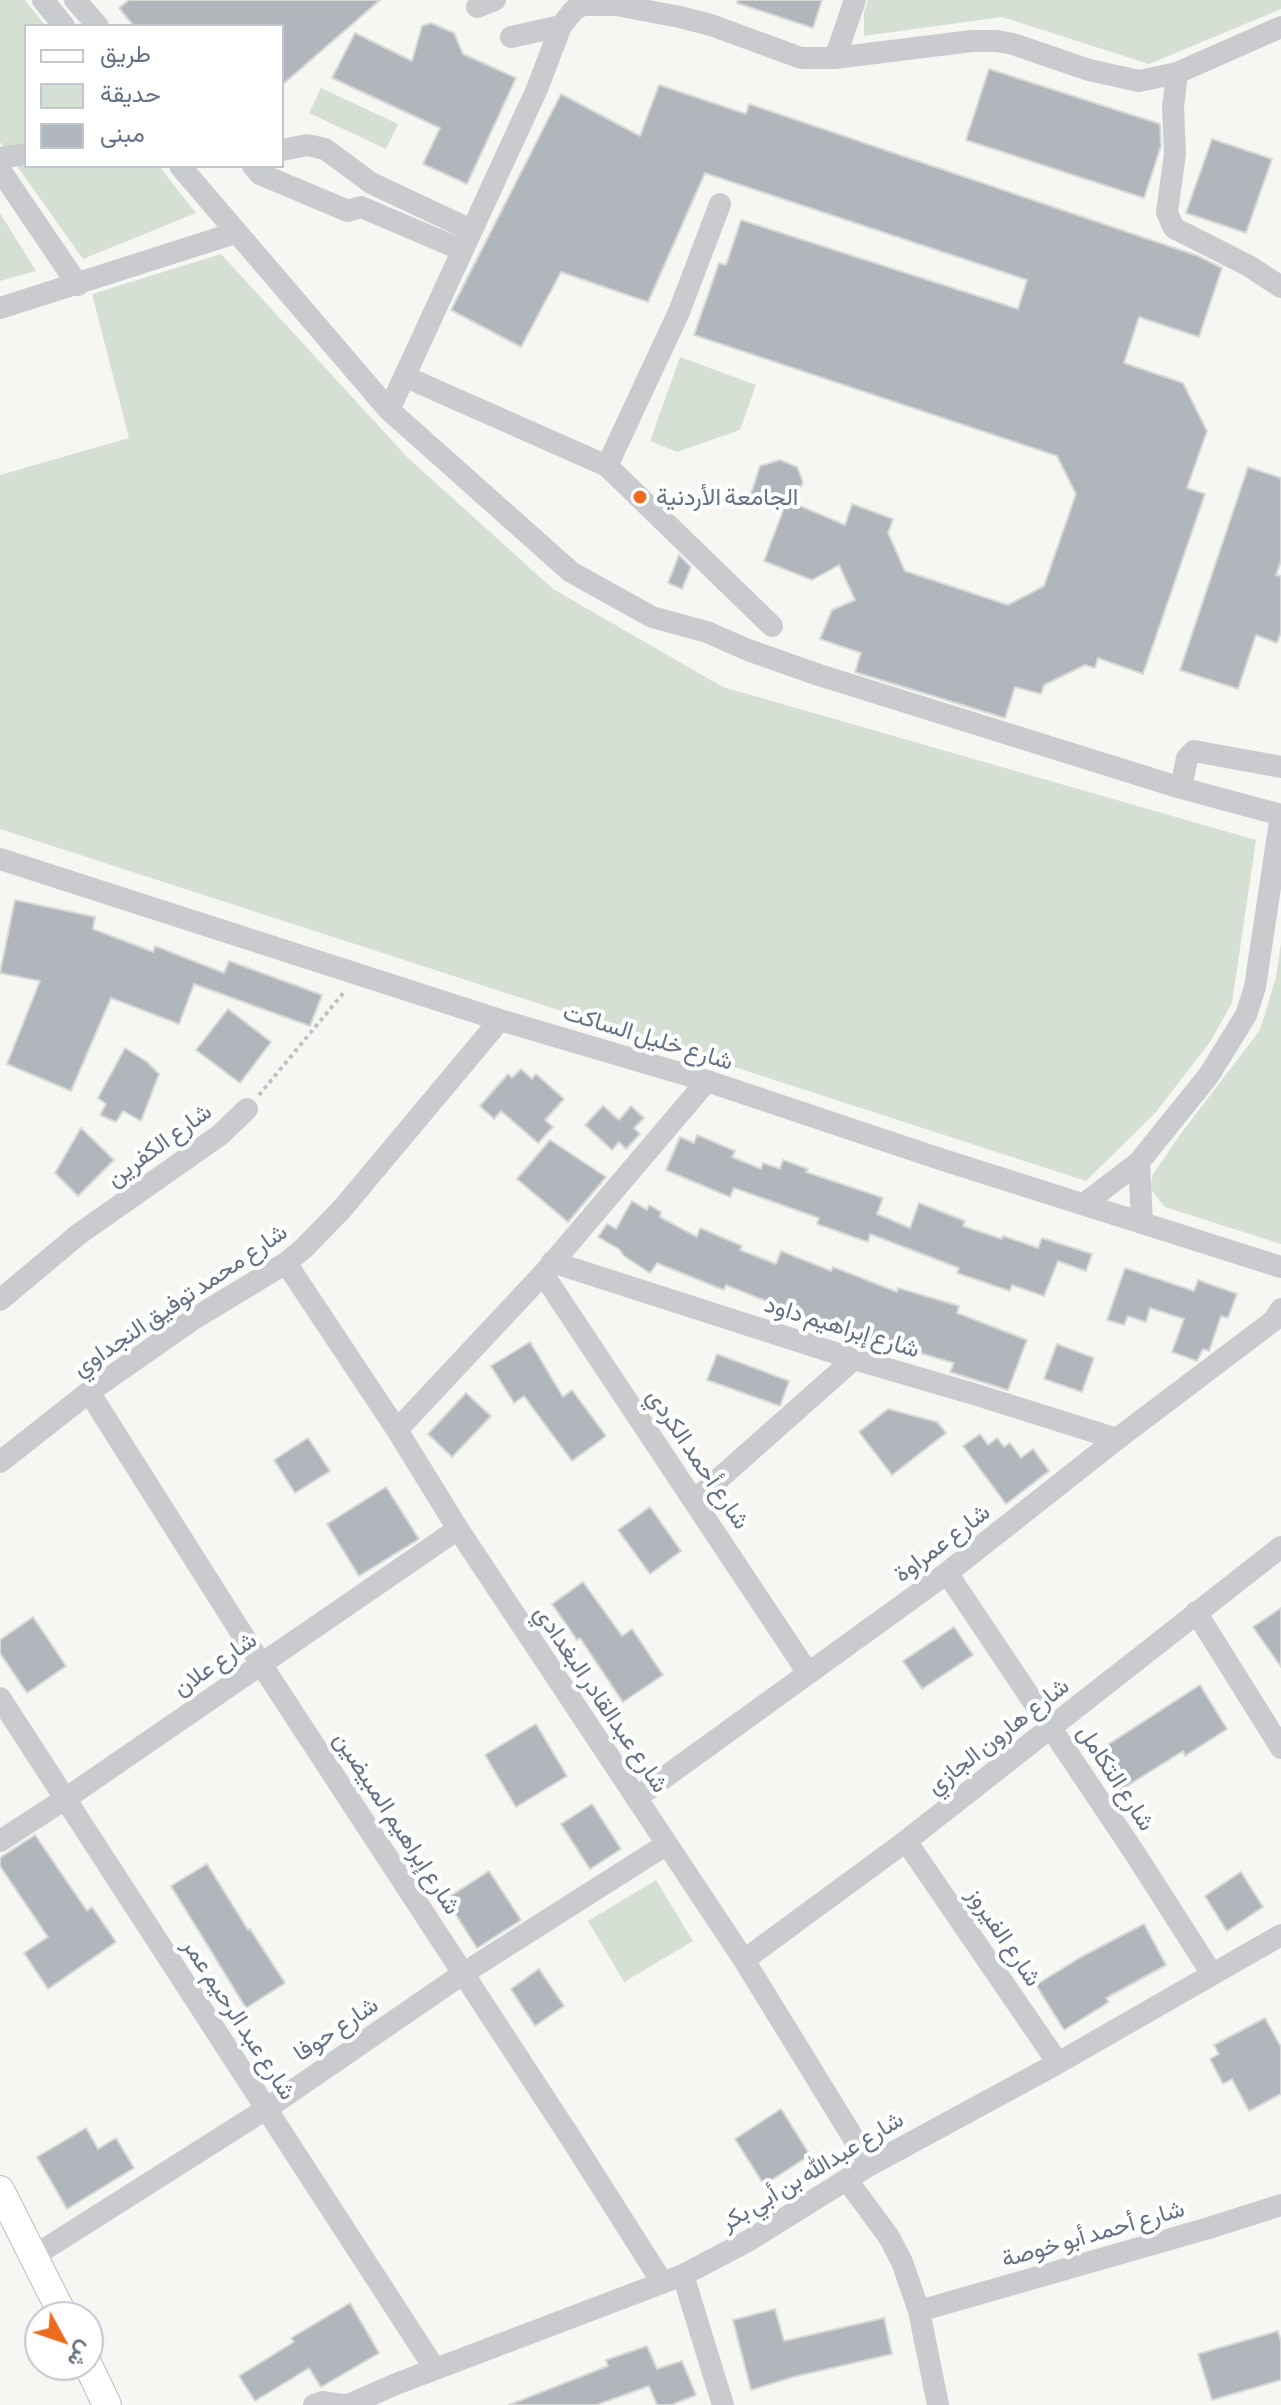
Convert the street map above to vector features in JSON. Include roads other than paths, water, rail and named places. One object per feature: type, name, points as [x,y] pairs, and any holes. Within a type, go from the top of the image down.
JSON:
[{"type":"main road","points":[[0,2190],[56,2301]]},
{"type":"main road","points":[[96,2381],[107,2405]]},
{"type":"street","points":[[43,0],[62,24]]},
{"type":"street","points":[[75,0],[96,24]]},
{"type":"street","points":[[835,58],[855,0]]},
{"type":"street","points":[[389,410],[537,89],[561,26],[581,2],[668,14],[711,25],[801,58],[835,58],[972,41],[997,41],[1126,79],[1155,80],[1177,73],[1281,27]]},
{"type":"street","points":[[511,37],[561,26]]},
{"type":"street","points":[[1177,73],[1173,108],[1175,154],[1167,212],[1171,222],[1174,228],[1249,266],[1281,287]]},
{"type":"street","points":[[284,150],[307,145],[325,149],[371,183],[466,240]]},
{"type":"street","points":[[0,158],[24,154]]},
{"type":"street","points":[[182,168],[389,410],[571,572],[652,617],[707,632],[748,650],[874,693],[1181,788],[1281,815],[1255,987],[1246,1015],[1209,1075],[1139,1162],[1084,1204]]},
{"type":"street","points":[[255,168],[260,174],[348,211],[361,207],[466,240]]},
{"type":"street","points":[[0,170],[78,285]]},
{"type":"street","points":[[361,207],[371,183]]},
{"type":"street","points":[[607,466],[679,312],[720,204]]},
{"type":"street","points":[[0,308],[235,233]]},
{"type":"street","points":[[406,377],[607,466],[772,626]]},
{"type":"street","points":[[1181,788],[1187,758],[1194,751],[1281,767]]},
{"type":"street","name":"شارع خليل الساكت","points":[[1,863],[500,1020],[707,1081],[1281,1267]]},
{"type":"street","name":"شارع محمد توفيق النجداوي","points":[[0,1462],[89,1392],[195,1318],[286,1263],[310,1243],[500,1020]]},
{"type":"street","points":[[397,1430],[548,1268],[707,1081]]},
{"type":"street","name":"شارع الكفرين","points":[[0,1300],[79,1234],[220,1135],[247,1109]]},
{"type":"street","points":[[1139,1162],[1142,1222]]},
{"type":"street","name":"شارع عبدالقادر البغدادي","points":[[286,1263],[744,1960],[870,2165]]},
{"type":"street","name":"شارع إبراهيم داود","points":[[548,1268],[1117,1439]]},
{"type":"street","name":"شارع أحمد الكردي","points":[[548,1268],[808,1673]]},
{"type":"street","name":"شارع عمراوة","points":[[636,1798],[947,1573],[1278,1317]]},
{"type":"street","points":[[695,1500],[854,1359]]},
{"type":"street","name":"شارع إبراهيم المبيضين","points":[[89,1392],[261,1664],[464,1973],[673,2278],[723,2405]]},
{"type":"street","name":"شارع علان","points":[[0,1841],[458,1529]]},
{"type":"street","name":"شارع هارون الجازي","points":[[744,1960],[906,1841],[1281,1547]]},
{"type":"street","name":"شارع التكامل","points":[[947,1573],[1212,1974]]},
{"type":"street","points":[[1196,1612],[1281,1748]]},
{"type":"street","name":"شارع عبد الرحيم عمر","points":[[0,1698],[435,2369]]},
{"type":"street","name":"شارع الفيروز","points":[[906,1841],[1058,2063]]},
{"type":"street","name":"شارع حوفا","points":[[34,2256],[266,2109],[464,1973],[667,1844]]},
{"type":"street","name":"شارع عبدالله بن أبي بكر","points":[[314,2405],[322,2402],[350,2404],[673,2278],[748,2241],[870,2165],[1058,2063],[1281,1935]]},
{"type":"street","points":[[847,2180],[889,2237],[902,2262],[919,2311],[938,2405]]},
{"type":"street","name":"شارع أحمد أبو خوصة","points":[[919,2311],[1281,2205]]},
{"type":"place","name":"الجامعة الأردنية","points":[[640,497]]}]
